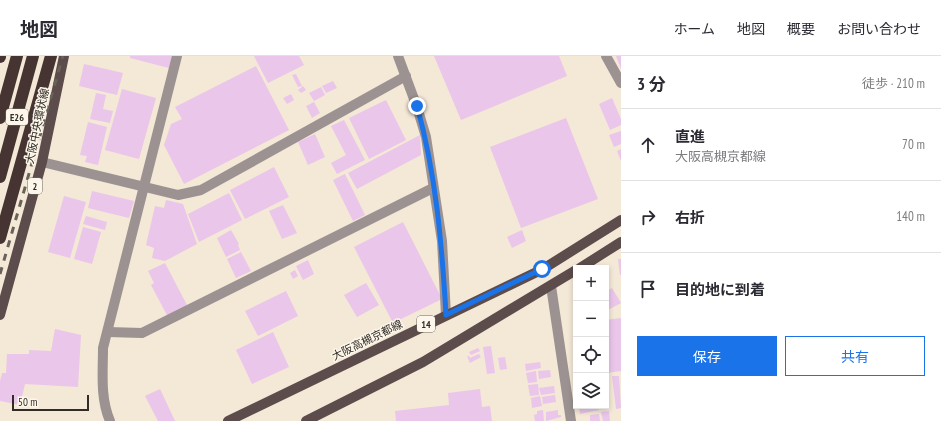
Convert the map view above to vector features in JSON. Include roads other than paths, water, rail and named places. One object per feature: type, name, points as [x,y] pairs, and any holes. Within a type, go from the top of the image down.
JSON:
[{"type":"highway","name":"E26","points":[[0,118],[17,56]]},
{"type":"highway","name":"E26","points":[[0,178],[33,56]]},
{"type":"highway","points":[[0,238],[51,56]]},
{"type":"main road","name":"大阪中央環状線","points":[[0,315],[42,162],[64,56]]},
{"type":"main road","name":"大阪高槻京都線","points":[[228,421],[542,269],[621,220]]},
{"type":"main road","points":[[585,265],[621,242]]},
{"type":"main road","points":[[306,421],[423,362],[573,272]]},
{"type":"street","points":[[110,421],[105,410],[102,382],[103,348],[177,56]]},
{"type":"street","points":[[398,56],[417,106],[426,137],[442,241],[446,315]]},
{"type":"street","points":[[606,56],[621,83]]},
{"type":"street","points":[[42,162],[178,195],[201,190],[406,76]]},
{"type":"street","points":[[108,332],[142,333],[433,188]]},
{"type":"street","points":[[551,286],[570,421]]},
{"type":"railway","points":[[0,274],[63,56]]}]
